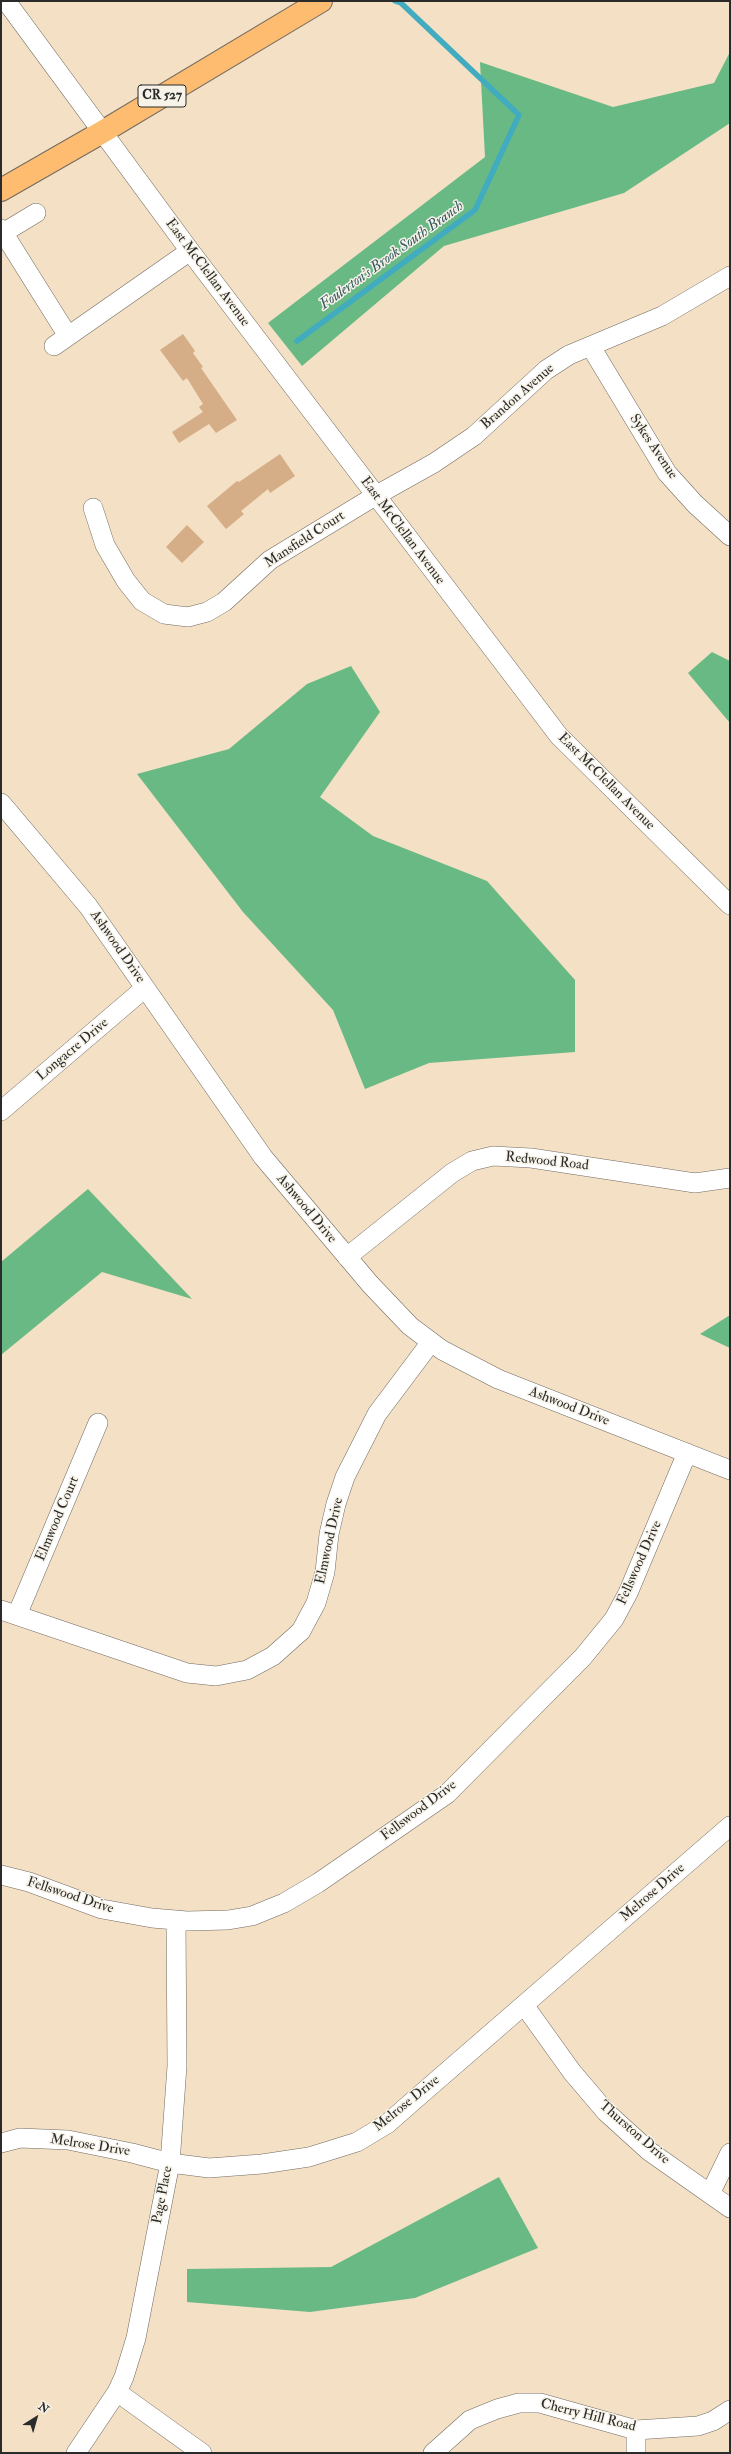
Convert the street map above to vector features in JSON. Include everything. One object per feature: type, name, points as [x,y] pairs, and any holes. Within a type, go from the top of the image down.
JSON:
[{"type":"main road","name":"CR 527","points":[[1,190],[104,131],[321,1]]},
{"type":"street","name":"East McClellan Avenue","points":[[6,1],[104,131],[190,251],[559,736],[730,905]]},
{"type":"street","points":[[36,213],[2,231],[61,341],[190,251]]},
{"type":"street","name":"Brandon Avenue","points":[[375,496],[446,456],[474,436],[546,370],[569,355],[662,316],[730,276]]},
{"type":"street","name":"Sykes Avenue","points":[[591,346],[667,473],[695,504],[730,536]]},
{"type":"street","name":"Mansfield Court","points":[[92,508],[105,545],[126,581],[142,601],[164,614],[188,617],[207,612],[224,602],[270,560],[375,496]]},
{"type":"street","name":"Ashwood Drive","points":[[1,803],[88,906],[262,1157],[347,1257],[410,1326],[442,1350],[498,1379],[730,1470]]},
{"type":"street","name":"Longacre Drive","points":[[1,1111],[145,988]]},
{"type":"street","name":"Redwood Road","points":[[347,1257],[452,1173],[472,1161],[479,1159],[494,1156],[531,1158],[695,1183],[730,1178]]},
{"type":"street","name":"Elmwood Drive","points":[[9,1612],[187,1673],[216,1676],[247,1670],[273,1656],[301,1631],[316,1603],[325,1572],[329,1534],[336,1504],[345,1477],[376,1414],[431,1342]]},
{"type":"street","name":"Elmwood Court","points":[[9,1612],[98,1423]]},
{"type":"street","name":"Fellswood Drive","points":[[1,1875],[29,1882],[102,1909],[176,1920],[228,1920],[252,1916],[284,1904],[318,1883],[447,1794],[549,1693],[614,1619],[628,1593],[687,1453]]},
{"type":"street","name":"Melrose Drive","points":[[1,2143],[20,2138],[68,2140],[132,2152],[170,2164],[209,2168],[262,2164],[309,2157],[357,2142],[386,2124],[730,1826]]},
{"type":"street","name":"Page Place","points":[[76,2453],[117,2392],[124,2377],[136,2338],[170,2164],[177,2066],[176,1920]]},
{"type":"street","name":"Thurston Drive","points":[[524,2005],[572,2072],[606,2112],[649,2151],[730,2208]]},
{"type":"street","points":[[710,2194],[730,2152]]},
{"type":"street","points":[[117,2392],[202,2453]]},
{"type":"street","name":"Cherry Hill Road","points":[[434,2453],[470,2420],[497,2409],[519,2403],[540,2403],[636,2430],[698,2426],[713,2422],[730,2410]]},
{"type":"street","points":[[636,2430],[636,2453]]},
{"type":"green space","points":[[730,52],[730,123],[624,193],[444,246],[302,366],[268,323],[485,157],[480,62],[613,107],[714,83]]},
{"type":"green space","points":[[712,652],[730,661],[730,723],[688,673]]},
{"type":"green space","points":[[351,666],[380,712],[320,797],[373,836],[487,881],[575,980],[575,1052],[429,1063],[365,1089],[333,1010],[243,912],[137,774],[229,749],[307,684]]},
{"type":"green space","points":[[88,1189],[192,1299],[102,1272],[1,1355],[1,1262]]},
{"type":"green space","points":[[730,1315],[730,1348],[700,1334]]},
{"type":"green space","points":[[499,2177],[538,2248],[415,2298],[310,2312],[187,2302],[187,2269],[331,2267]]},
{"type":"building","points":[[183,334],[195,351],[193,353],[203,367],[201,368],[237,420],[216,433],[209,424],[179,443],[172,432],[203,412],[199,407],[203,404],[187,378],[183,381],[160,350]]},
{"type":"building","points":[[280,454],[295,476],[270,493],[268,489],[241,511],[244,514],[226,529],[207,506],[237,481],[239,482]]},
{"type":"building","points":[[187,525],[204,542],[182,563],[166,547]]},
{"type":"waterway","name":"Foulerton's Brook South Branch","points":[[297,341],[475,210],[519,115],[401,3],[395,1]]}]
